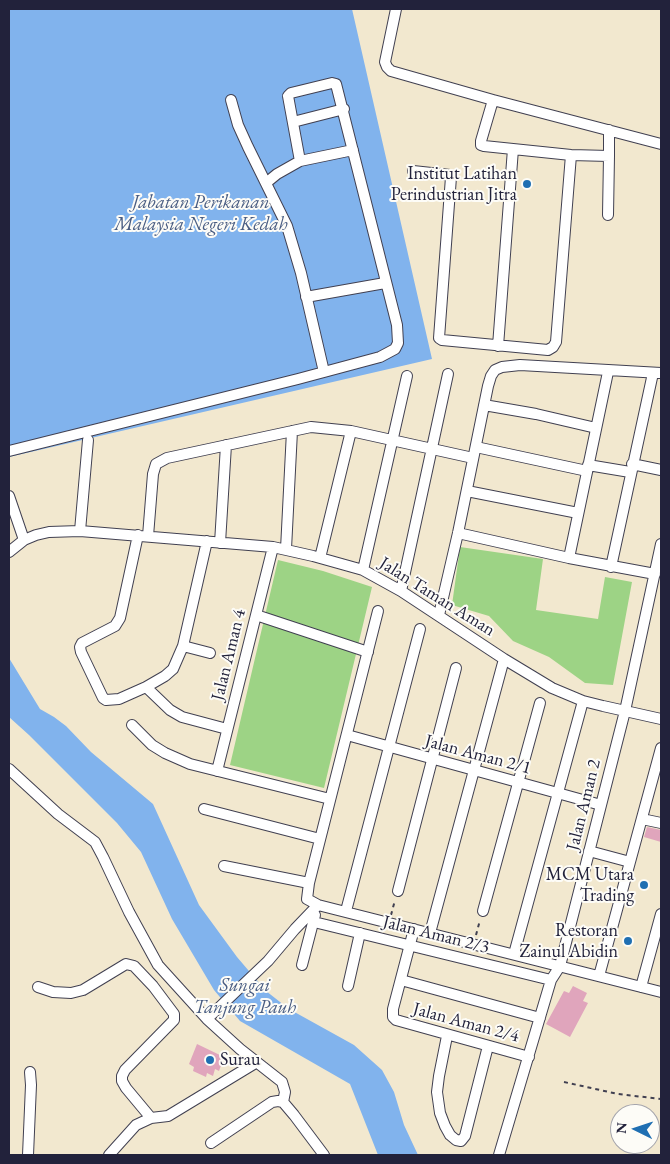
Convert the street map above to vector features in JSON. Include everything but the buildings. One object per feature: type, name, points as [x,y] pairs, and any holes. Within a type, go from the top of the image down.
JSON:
[{"type":"street","points":[[396,9],[385,62],[387,67],[402,74],[493,100],[661,144]]},
{"type":"street","points":[[9,451],[324,372],[380,357],[395,349],[398,343],[397,325],[385,283],[344,109],[336,84],[332,83],[291,93],[288,98],[300,161]]},
{"type":"street","points":[[231,100],[238,125],[287,226],[324,372]]},
{"type":"street","points":[[493,100],[481,141],[484,146],[571,155],[609,156]]},
{"type":"street","points":[[293,122],[344,109]]},
{"type":"street","points":[[608,215],[609,130]]},
{"type":"street","points":[[498,346],[513,148]]},
{"type":"street","points":[[266,183],[277,174],[300,161],[353,150]]},
{"type":"street","points":[[413,171],[450,175],[451,177],[439,338],[442,340],[548,350],[556,342],[571,155]]},
{"type":"street","points":[[306,297],[385,283]]},
{"type":"street","points":[[439,615],[491,376],[495,370],[502,367],[520,365],[608,372],[657,373],[631,468],[610,567]]},
{"type":"street","points":[[569,558],[608,372]]},
{"type":"street","points":[[401,591],[448,374]]},
{"type":"street","points":[[363,570],[407,376]]},
{"type":"street","points":[[484,405],[536,414],[596,428]]},
{"type":"street","points":[[207,542],[183,646],[173,669],[146,687],[120,699],[106,700],[99,691],[80,652],[80,647],[82,643],[115,626],[120,618],[143,536],[156,464],[167,458],[311,427],[351,431],[474,458]]},
{"type":"street","points":[[286,549],[292,431]]},
{"type":"street","points":[[320,558],[351,431]]},
{"type":"street","points":[[80,531],[88,440]]},
{"type":"street","points":[[220,543],[226,445]]},
{"type":"street","points":[[476,447],[588,468],[661,470]]},
{"type":"street","points":[[467,491],[578,513]]},
{"type":"street","points":[[9,496],[24,540]]},
{"type":"street","name":"Jalan Taman Aman","points":[[9,552],[24,540],[49,532],[80,531],[286,549],[363,570],[401,591],[504,659],[552,688],[582,701],[661,719]]},
{"type":"street","points":[[458,533],[610,567],[655,574]]},
{"type":"street","name":"Jalan Aman 2","points":[[499,1155],[551,980],[560,966],[625,711],[661,544]]},
{"type":"street","name":"Jalan Aman 4","points":[[217,771],[273,547]]},
{"type":"street","points":[[378,611],[320,838],[307,899],[318,905],[661,992]]},
{"type":"street","points":[[256,615],[368,652]]},
{"type":"street","points":[[346,911],[420,629]]},
{"type":"street","points":[[183,646],[210,653]]},
{"type":"street","points":[[430,933],[504,659]]},
{"type":"street","points":[[398,891],[434,759],[456,668]]},
{"type":"street","points":[[146,687],[170,710],[182,717],[227,729]]},
{"type":"street","points":[[514,954],[582,701]]},
{"type":"street","points":[[483,911],[540,703]]},
{"type":"street","points":[[132,725],[152,745],[164,753],[190,764],[330,799]]},
{"type":"street","name":"Jalan Aman 2/1","points":[[346,735],[601,805]]},
{"type":"street","points":[[599,976],[661,748]]},
{"type":"street","points":[[9,769],[58,814],[94,842],[158,965],[233,1043],[282,1082],[285,1092],[283,1102]]},
{"type":"street","points":[[204,809],[320,838]]},
{"type":"street","points":[[642,819],[661,824]]},
{"type":"street","points":[[589,851],[630,862]]},
{"type":"street","points":[[224,866],[309,883]]},
{"type":"street","points":[[210,1017],[268,961],[318,905]]},
{"type":"street","points":[[302,965],[318,905]]},
{"type":"street","points":[[641,987],[661,914]]},
{"type":"street","name":"Jalan Aman 2/3","points":[[314,922],[551,980]]},
{"type":"street","points":[[414,929],[401,980],[540,1018]]},
{"type":"street","points":[[348,986],[360,933]]},
{"type":"street","points":[[38,987],[54,992],[77,992],[126,964],[134,966],[153,986],[174,1014],[174,1020],[125,1070],[122,1076],[122,1081],[126,1088],[151,1118]]},
{"type":"street","name":"Jalan Aman 2/4","points":[[401,980],[393,1008],[393,1017],[396,1020],[447,1036],[529,1057]]},
{"type":"street","points":[[447,1036],[437,1092],[440,1113],[445,1126],[450,1135],[456,1140],[462,1141],[465,1136],[488,1046]]},
{"type":"street","points":[[109,1155],[136,1125],[151,1118],[168,1116],[257,1062]]},
{"type":"street","points":[[28,1155],[30,1072]]},
{"type":"street","points":[[212,1143],[272,1102],[278,1101],[283,1102],[324,1155]]},
{"type":"path","points":[[389,922],[398,891]]},
{"type":"path","points":[[473,944],[483,911]]},
{"type":"path","points":[[564,1082],[618,1094],[661,1099]]},
{"type":"green space","points":[[460,547],[543,559],[536,610],[598,619],[605,577],[632,582],[613,685],[585,683],[549,657],[513,641],[489,616],[452,605]]},
{"type":"green space","points":[[278,560],[323,571],[372,587],[324,788],[230,765]]},
{"type":"water","name":"Jabatan Perikanan Malaysia Negeri Kedah","points":[[9,9],[352,9],[432,359],[9,457]]},
{"type":"water","name":"Sungai Tanjung Pauh","points":[[9,658],[40,709],[66,726],[91,752],[153,804],[199,905],[237,957],[266,991],[289,1009],[354,1045],[382,1070],[394,1092],[404,1125],[418,1155],[378,1155],[350,1084],[240,1021],[214,990],[172,919],[141,852],[117,823],[9,717]]},
{"type":"place","name":"Institut Latihan Perindustrian Jitra","points":[[527,184]]},
{"type":"place","name":"MCM Utara Trading","points":[[644,885]]},
{"type":"place","name":"Restoran Zainul Abidin","points":[[628,941]]},
{"type":"place","name":"Surau","points":[[210,1060]]}]
